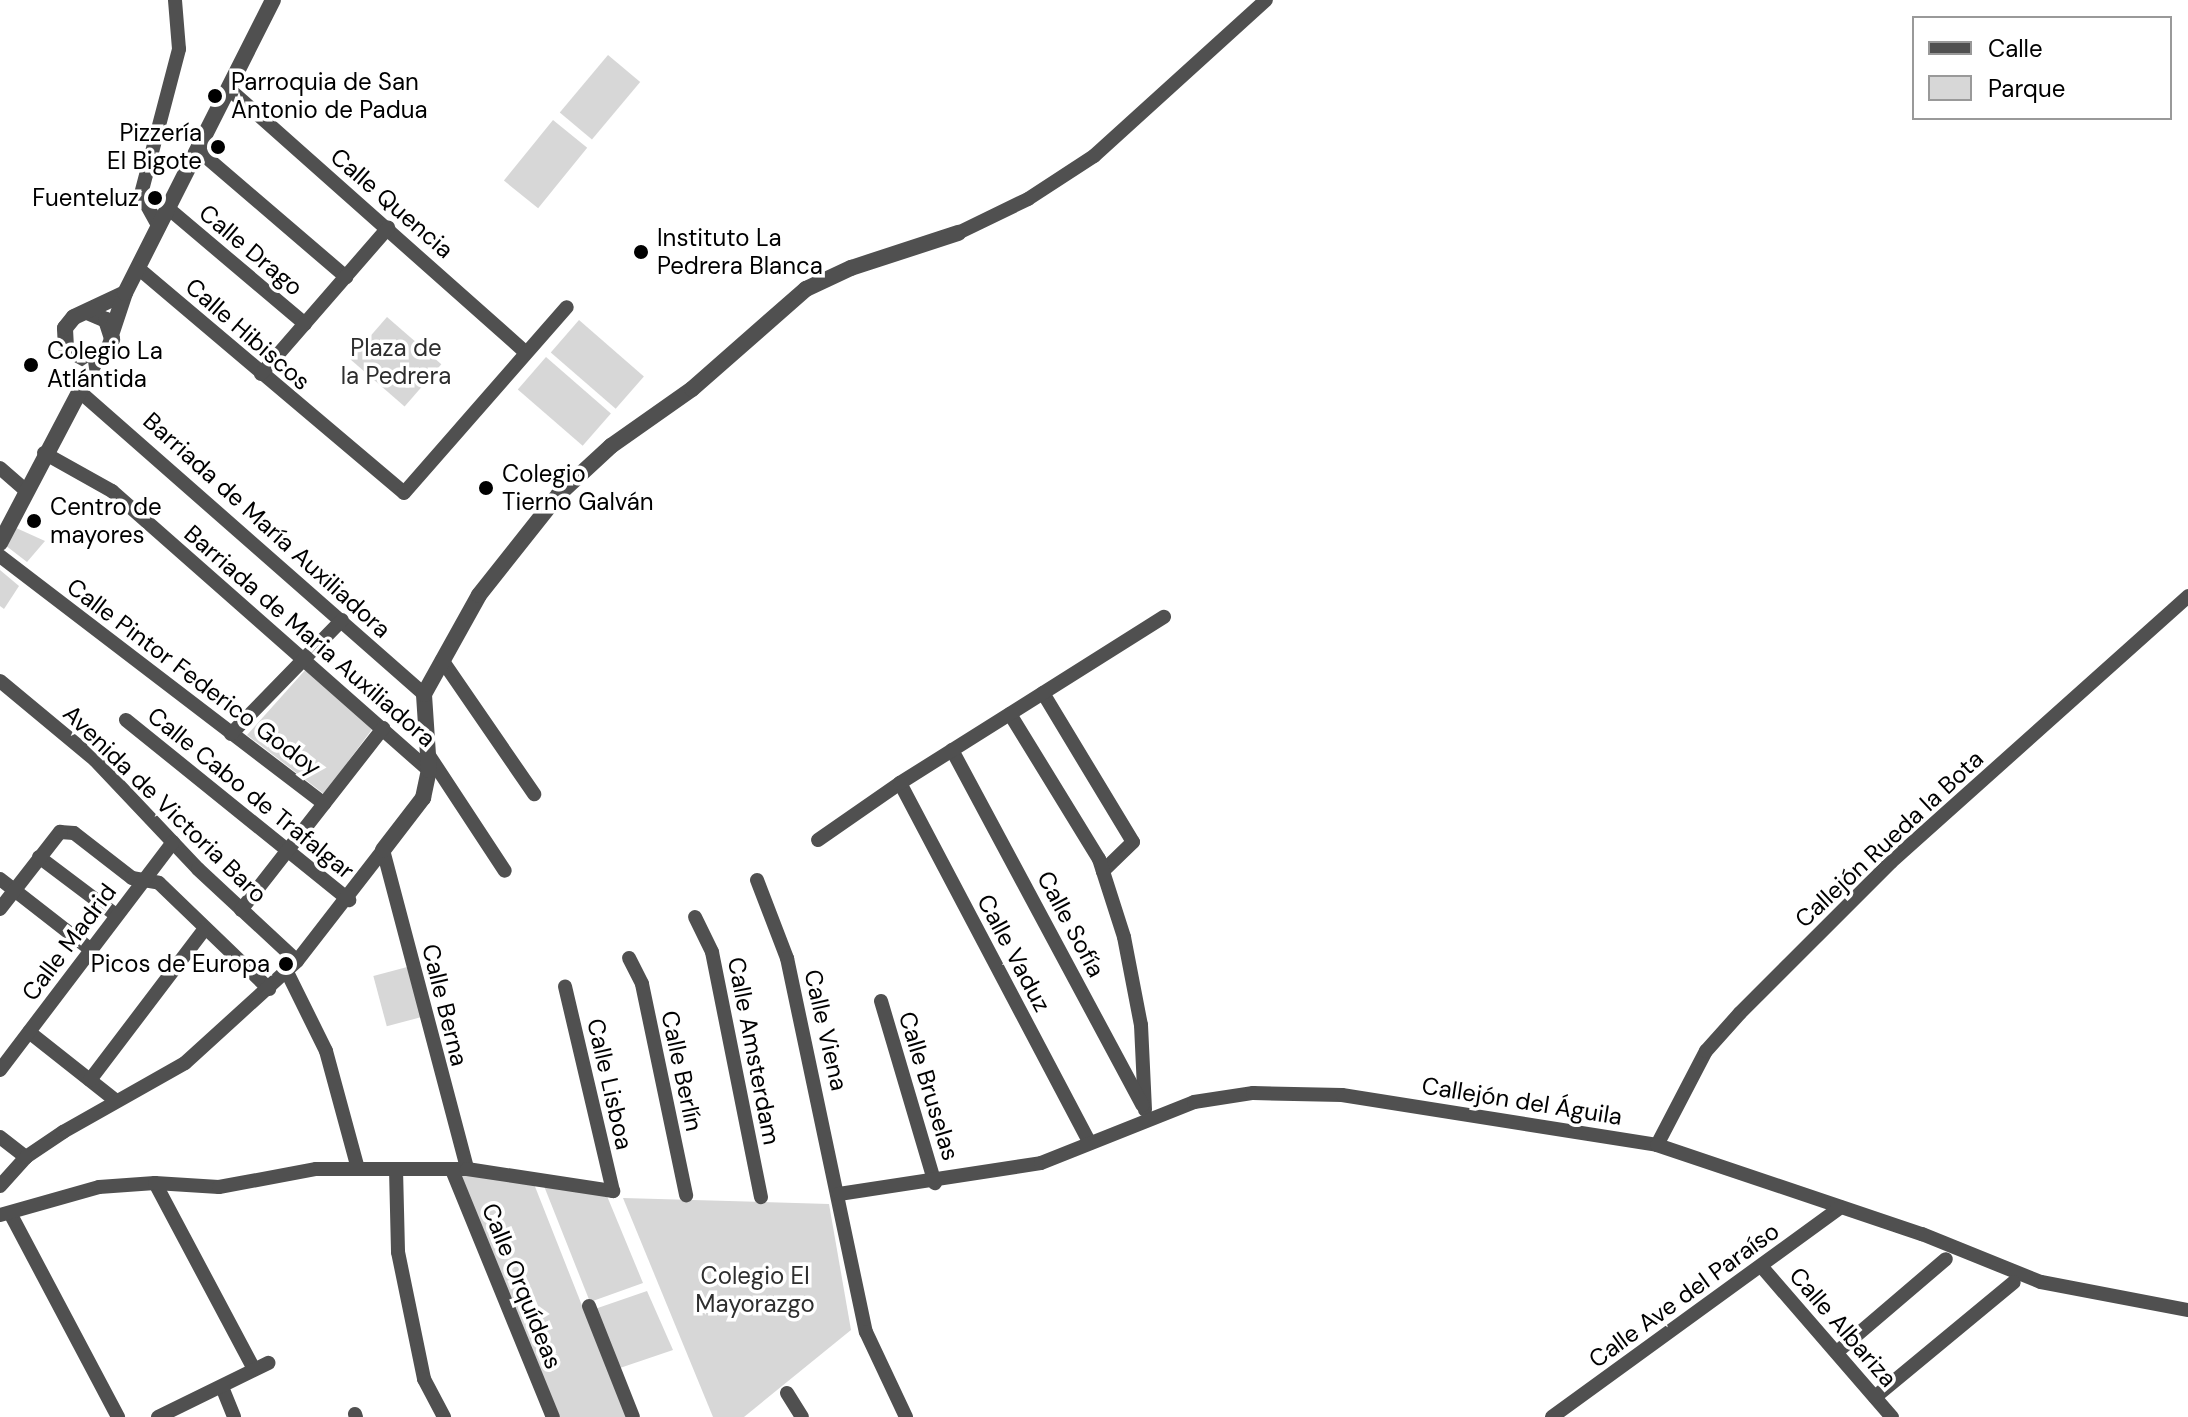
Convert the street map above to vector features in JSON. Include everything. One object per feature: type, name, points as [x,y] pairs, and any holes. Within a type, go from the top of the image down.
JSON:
[{"type":"street","points":[[159,227],[141,194],[179,49],[175,0]]},
{"type":"street","points":[[0,543],[76,393],[96,360],[107,352],[125,293],[273,0]]},
{"type":"street","points":[[0,1186],[26,1157],[115,1100],[185,1063],[292,967],[349,900],[423,798],[429,770],[424,694],[479,595],[530,527],[611,446],[692,389],[806,289],[851,268],[958,233],[1028,199],[1094,156],[1266,0]]},
{"type":"street","name":"Calle Quencia","points":[[229,89],[525,352]]},
{"type":"street","points":[[199,151],[346,277]]},
{"type":"street","name":"Calle Drago","points":[[169,209],[305,324]]},
{"type":"street","points":[[261,374],[388,228]]},
{"type":"street","name":"Calle Hibiscos","points":[[138,268],[404,493],[525,352]]},
{"type":"street","points":[[76,393],[65,328],[87,312],[125,293]]},
{"type":"street","points":[[525,352],[567,307]]},
{"type":"street","points":[[87,312],[106,320],[112,332]]},
{"type":"street","points":[[70,354],[96,360]]},
{"type":"street","name":"Barriada de María Auxiliadora","points":[[76,393],[424,694]]},
{"type":"street","name":"Barriada de Maria Auxiliadora","points":[[44,453],[112,491],[306,658],[429,770]]},
{"type":"street","points":[[0,468],[26,491]]},
{"type":"street","name":"Calle Pintor Federico Godoy","points":[[0,556],[324,804]]},
{"type":"street","name":"Callejón Rueda la Bota","points":[[1657,1145],[1706,1051],[1740,1013],[1891,862],[2188,596]]},
{"type":"street","points":[[818,840],[900,783],[1164,617]]},
{"type":"street","points":[[231,734],[342,620]]},
{"type":"street","points":[[442,660],[534,794]]},
{"type":"street","name":"Avenida de Victoria Baro","points":[[0,681],[95,760],[292,967]]},
{"type":"street","points":[[1043,693],[1133,842],[1103,871]]},
{"type":"street","points":[[1010,714],[1103,871],[1124,937],[1141,1025],[1147,1115]]},
{"type":"street","name":"Calle Cabo de Trafalgar","points":[[126,720],[287,854],[349,900]]},
{"type":"street","points":[[241,910],[383,728]]},
{"type":"street","name":"Calle Sofía","points":[[952,750],[1147,1115]]},
{"type":"street","points":[[427,752],[505,871]]},
{"type":"street","name":"Calle Vaduz","points":[[900,783],[1090,1143]]},
{"type":"street","points":[[0,909],[39,857],[66,831],[122,873],[159,883],[204,930],[269,989]]},
{"type":"street","name":"Calle Madrid","points":[[0,1070],[173,842]]},
{"type":"street","name":"Calle Berna","points":[[383,850],[460,1170]]},
{"type":"street","points":[[39,857],[116,915]]},
{"type":"street","points":[[0,879],[90,949]]},
{"type":"street","name":"Calle Viena","points":[[757,880],[787,958],[866,1332],[903,1412]]},
{"type":"street","name":"Calle Amsterdam","points":[[695,917],[712,952],[761,1197]]},
{"type":"street","points":[[90,1080],[204,930]]},
{"type":"street","name":"Calle Berlín","points":[[629,958],[642,984],[686,1195]]},
{"type":"street","points":[[292,967],[326,1051],[358,1169]]},
{"type":"street","name":"Calle Lisboa","points":[[460,1170],[613,1191],[565,987]]},
{"type":"street","name":"Calle Bruselas","points":[[881,1001],[935,1183]]},
{"type":"street","points":[[29,1032],[115,1100]]},
{"type":"street","name":"Callejón del Águila","points":[[839,1194],[935,1183],[1041,1163],[1147,1115],[1194,1102],[1253,1093],[1342,1095],[1657,1145],[1841,1207],[2041,1282],[2188,1310]]},
{"type":"street","points":[[0,1137],[26,1157]]},
{"type":"street","points":[[118,1417],[5,1214],[76,1191],[155,1183],[219,1187],[316,1169],[460,1170]]},
{"type":"street","points":[[396,1169],[398,1252],[424,1379],[444,1417]]},
{"type":"street","name":"Calle Orquídeas","points":[[460,1170],[553,1417]]},
{"type":"street","points":[[155,1183],[261,1366],[158,1417]]},
{"type":"street","name":"Calle Ave del Paraíso","points":[[1552,1417],[1841,1207]]},
{"type":"street","points":[[1837,1352],[1946,1259]]},
{"type":"street","name":"Calle Albariza","points":[[1761,1266],[1892,1417]]},
{"type":"street","points":[[1875,1397],[2014,1282]]},
{"type":"street","points":[[589,1306],[633,1417]]},
{"type":"street","points":[[222,1387],[234,1417]]},
{"type":"street","points":[[787,1393],[802,1417]]},
{"type":"street","points":[[887,1417],[903,1412]]},
{"type":"green space","points":[[608,55],[640,82],[592,139],[560,112]]},
{"type":"green space","points":[[553,120],[587,148],[538,208],[504,181]]},
{"type":"green space","name":"Plaza de la Pedrera","points":[[387,317],[441,364],[405,406],[350,359]]},
{"type":"green space","points":[[579,320],[644,376],[616,409],[551,352]]},
{"type":"green space","points":[[546,357],[611,413],[583,446],[518,389]]},
{"type":"green space","points":[[14,527],[45,541],[27,562],[5,545]]},
{"type":"green space","points":[[0,570],[19,586],[4,609],[0,606]]},
{"type":"green space","points":[[307,668],[373,728],[324,794],[247,735]]},
{"type":"green space","points":[[411,966],[424,1016],[387,1026],[373,976]]},
{"type":"green space","points":[[459,1174],[534,1184],[626,1417],[560,1417]]},
{"type":"green space","points":[[544,1186],[607,1196],[643,1283],[590,1302]]},
{"type":"green space","name":"Colegio El Mayorazgo","points":[[623,1198],[829,1204],[851,1330],[744,1417],[713,1417]]},
{"type":"green space","points":[[647,1291],[673,1350],[614,1370],[589,1311]]},
{"type":"place","name":"Parroquia de San Antonio de Padua","points":[[215,96]]},
{"type":"place","name":"Pizzería El Bigote","points":[[218,147]]},
{"type":"place","name":"Fuenteluz","points":[[155,198]]},
{"type":"place","name":"Instituto La Pedrera Blanca","points":[[641,252]]},
{"type":"place","name":"Colegio La Atlántida","points":[[31,365]]},
{"type":"place","name":"Colegio Tierno Galván","points":[[486,488]]},
{"type":"place","name":"Centro de mayores","points":[[34,521]]},
{"type":"place","name":"Picos de Europa","points":[[286,964]]}]
